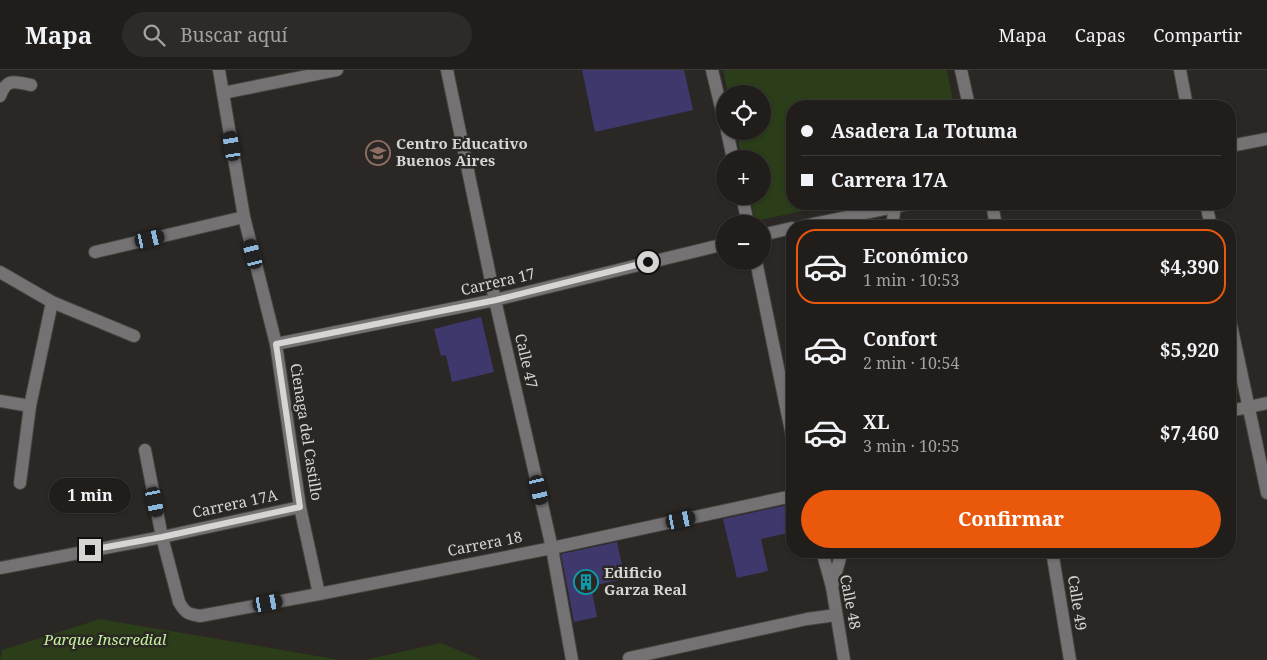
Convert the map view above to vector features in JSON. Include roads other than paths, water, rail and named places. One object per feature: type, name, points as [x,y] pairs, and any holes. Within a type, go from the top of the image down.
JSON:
[{"type":"street","name":"Cienaga del Castillo","points":[[219,70],[244,217],[276,344],[300,507],[319,594]]},
{"type":"street","points":[[223,93],[337,70]]},
{"type":"street","name":"Calle 47","points":[[447,70],[552,548],[572,660]]},
{"type":"street","points":[[712,70],[716,87]]},
{"type":"street","points":[[961,70],[968,100]]},
{"type":"street","points":[[1180,70],[1186,100]]},
{"type":"street","points":[[0,96],[3,88],[10,82],[31,85]]},
{"type":"street","points":[[1236,145],[1267,138]]},
{"type":"street","points":[[831,220],[877,210]]},
{"type":"street","points":[[95,252],[244,217]]},
{"type":"street","points":[[771,233],[786,229]]},
{"type":"street","name":"Carrera 17","points":[[276,344],[496,300],[716,246]]},
{"type":"street","points":[[758,270],[786,407]]},
{"type":"street","points":[[0,272],[52,302],[134,336]]},
{"type":"street","points":[[20,484],[30,406],[52,302]]},
{"type":"street","points":[[1236,349],[1267,493]]},
{"type":"street","points":[[0,401],[30,406]]},
{"type":"street","points":[[1236,410],[1267,403]]},
{"type":"street","points":[[145,450],[162,537]]},
{"type":"street","name":"Carrera 18","points":[[162,537],[179,602],[183,610],[200,616],[552,548],[786,497]]},
{"type":"street","name":"Carrera 17A","points":[[0,568],[162,537],[300,507]]},
{"type":"street","name":"Calle 48","points":[[824,558],[832,587],[844,660]]},
{"type":"street","points":[[832,587],[840,558]]},
{"type":"street","name":"Calle 49","points":[[1053,558],[1070,660]]},
{"type":"street","points":[[629,658],[836,615]]},
{"type":"place","name":"Centro Educativo Buenos Aires","points":[[378,153]]},
{"type":"place","name":"Edificio Garza Real","points":[[586,582]]},
{"type":"park label","name":"Parque Inscredial","points":[[105,640]]}]
